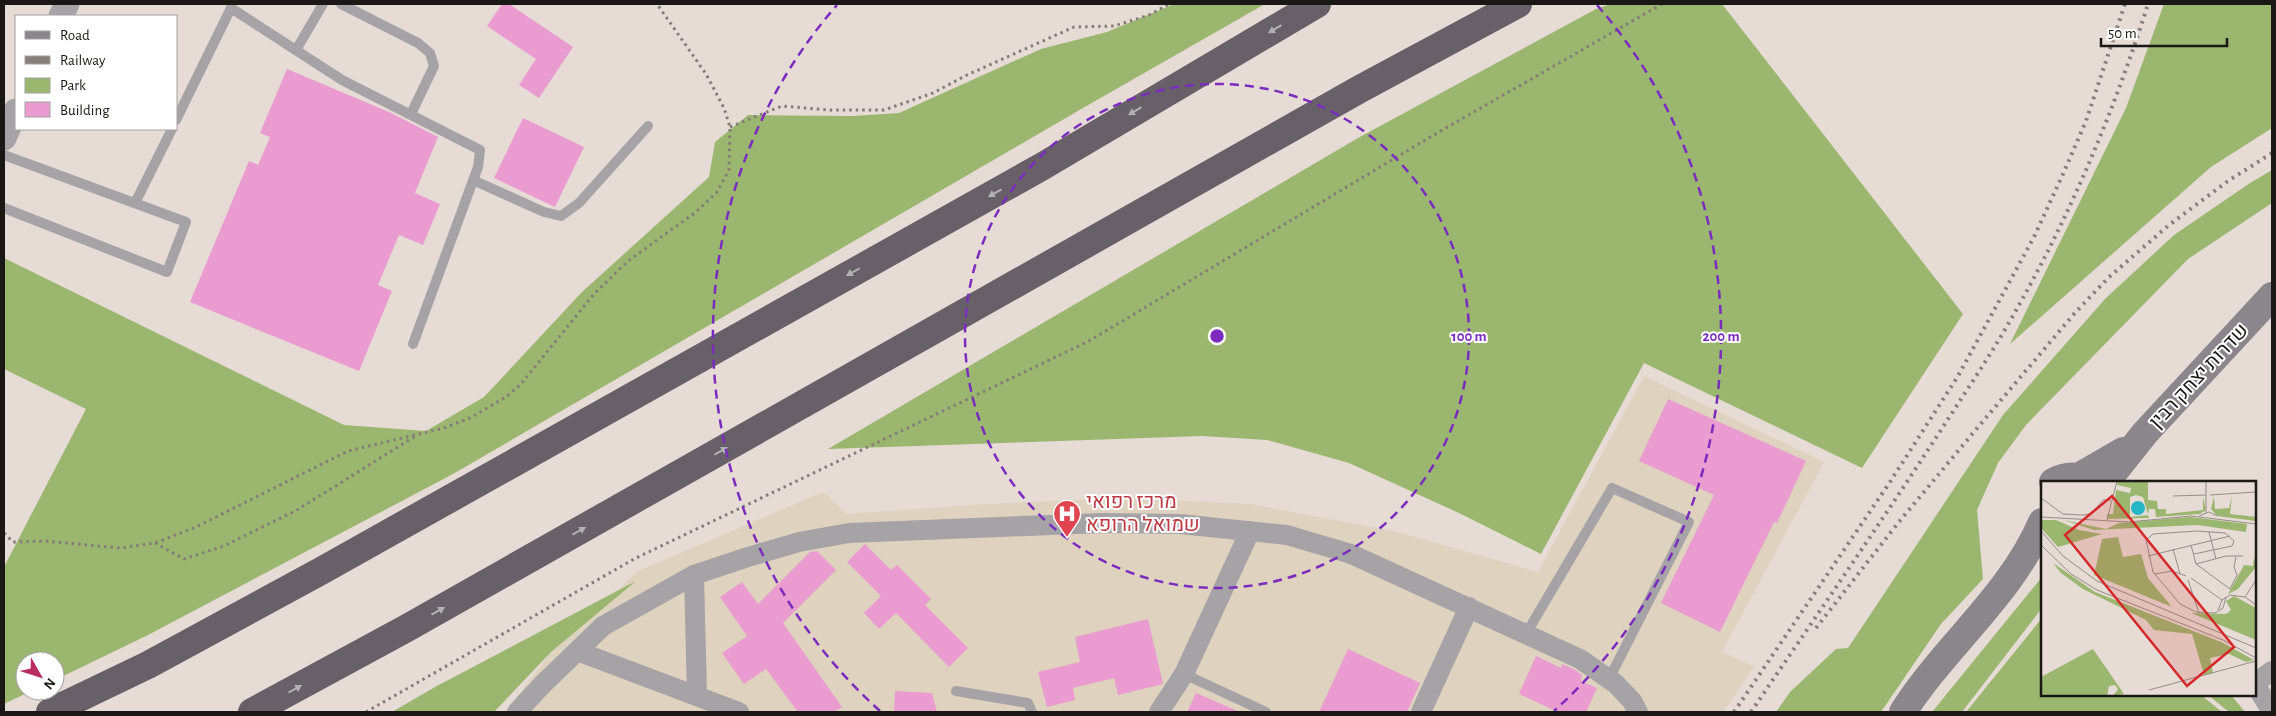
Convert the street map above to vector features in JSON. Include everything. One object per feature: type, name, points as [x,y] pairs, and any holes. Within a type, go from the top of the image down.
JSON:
[{"type":"highway","points":[[50,712],[148,665],[330,566],[1043,166],[1317,4]]},
{"type":"highway","points":[[252,712],[407,628],[1360,89],[1518,4]]},
{"type":"main road","name":"שדרות יצחק רבין","points":[[2107,481],[2145,433],[2272,296]]},
{"type":"main road","name":"שדרות יצחק רבין","points":[[2074,480],[2110,460],[2145,433]]},
{"type":"main road","points":[[1903,712],[1922,682],[2009,580],[2029,550],[2041,524]]},
{"type":"main road","points":[[2009,580],[2041,551]]},
{"type":"street","points":[[4,138],[15,113]]},
{"type":"street","points":[[517,712],[603,626],[694,575],[799,542],[849,533],[1101,523],[1180,524],[1287,535],[1351,554],[1580,659],[1609,679],[1632,701],[1638,712]]},
{"type":"street","points":[[1159,712],[1184,674],[1250,531]]},
{"type":"street","points":[[694,575],[697,695]]},
{"type":"street","points":[[1421,712],[1469,607]]},
{"type":"street","points":[[577,651],[697,695],[717,708],[739,712]]},
{"type":"street","points":[[2256,683],[2272,671]]},
{"type":"street","points":[[2256,686],[2272,712]]},
{"type":"lane","points":[[296,50],[323,4]]},
{"type":"lane","points":[[341,4],[418,43],[430,52],[434,66],[411,114]]},
{"type":"lane","points":[[178,116],[231,8],[342,80],[480,150],[478,167],[412,344]]},
{"type":"lane","points":[[473,180],[544,212],[561,216],[579,203],[648,126]]},
{"type":"lane","points":[[135,203],[172,130]]},
{"type":"lane","points":[[4,155],[186,222],[167,272],[4,208]]},
{"type":"lane","points":[[1526,634],[1612,488],[1688,522],[1609,679]]},
{"type":"lane","points":[[1184,674],[1266,712]]},
{"type":"lane","points":[[956,691],[1028,703],[1032,712]]},
{"type":"path","points":[[4,533],[13,542],[45,541],[120,548],[155,543],[196,527],[348,452],[444,428],[470,418],[506,397],[521,384],[594,294],[628,261],[696,212],[717,192],[729,170],[730,127],[724,108],[706,74],[657,4]]},
{"type":"path","points":[[730,127],[782,106],[828,110],[884,110],[933,93],[967,75],[1074,27],[1114,26],[1149,15],[1169,4]]},
{"type":"path","points":[[366,712],[634,559],[1089,341],[1432,136],[1662,4]]},
{"type":"path","points":[[155,543],[184,559],[224,546],[296,510],[420,434]]},
{"type":"shaded area","name":"מרכז רפואי שמואל הרופא","points":[[1644,376],[1824,462],[1722,652],[1754,667],[1723,712],[505,712],[551,652],[638,571],[823,492],[847,514],[988,504],[1125,498],[1250,504],[1398,532],[1538,572]]},
{"type":"green space","points":[[1174,4],[1265,4],[453,474],[146,636],[65,675],[65,651],[15,651],[15,699],[4,704],[4,567],[86,409],[4,369],[4,258],[344,425],[426,431],[484,397],[582,292],[709,177],[715,142],[748,115],[853,116],[899,113],[1041,49],[1107,32]]},
{"type":"green space","points":[[1611,4],[1722,4],[1963,314],[1862,468],[1644,363],[1541,554],[1459,513],[1349,463],[1267,440],[1202,436],[828,449],[1358,138],[1596,9]]},
{"type":"green space","points":[[2164,4],[2272,4],[2272,128],[2211,167],[2010,344],[2126,108]]},
{"type":"green space","points":[[2272,170],[2272,203],[2188,259],[2026,425],[1998,463],[1977,510],[1983,579],[1941,624],[1881,712],[1776,712],[1790,692],[1836,649],[1848,648],[2003,415],[2105,299],[2174,235]]},
{"type":"green space","points":[[2041,578],[2041,609],[1962,712],[1932,712]]},
{"type":"green space","points":[[636,581],[551,652],[494,712],[392,712],[435,687]]},
{"type":"green space","points":[[2041,619],[2041,696],[2202,696],[2222,712],[1966,712]]},
{"type":"green space","points":[[2209,696],[2232,696],[2245,712],[2229,712]]},
{"type":"building","points":[[502,4],[509,4],[573,47],[539,98],[519,85],[536,59],[487,26]]},
{"type":"building","points":[[287,69],[389,112],[438,137],[415,193],[440,204],[423,245],[399,235],[378,285],[392,291],[359,371],[190,302],[249,161],[258,165],[270,137],[260,133]]},
{"type":"building","points":[[523,118],[584,147],[555,207],[494,178]]},
{"type":"building","points":[[1668,399],[1806,461],[1777,523],[1774,522],[1720,632],[1661,603],[1714,495],[1639,461]]},
{"type":"building","points":[[865,544],[891,570],[897,565],[931,599],[925,605],[968,648],[949,667],[896,613],[879,629],[864,613],[881,596],[847,562]]},
{"type":"building","points":[[817,551],[836,570],[783,623],[842,707],[833,712],[798,712],[766,669],[744,684],[722,653],[747,636],[720,597],[742,582],[758,604],[810,552]]},
{"type":"building","points":[[1148,619],[1163,684],[1118,695],[1114,678],[1073,688],[1075,700],[1047,707],[1038,672],[1080,662],[1075,637]]},
{"type":"building","points":[[1348,649],[1420,683],[1407,712],[1319,712]]},
{"type":"building","points":[[1536,656],[1561,668],[1562,664],[1574,669],[1582,675],[1581,681],[1597,688],[1586,712],[1558,712],[1519,694]]},
{"type":"building","points":[[895,691],[932,693],[937,712],[894,712]]},
{"type":"building","points":[[1196,693],[1240,712],[1187,712]]},
{"type":"railway","points":[[1734,712],[1890,482],[1958,376],[2034,237],[2063,174],[2086,121],[2125,4]]},
{"type":"railway","points":[[1751,712],[1916,468],[1990,354],[2019,305],[2039,269],[2091,158],[2122,81],[2148,4]]},
{"type":"railway","points":[[1816,628],[1898,523],[2074,314],[2108,278],[2169,225],[2228,181],[2272,153]]},
{"type":"place","name":"מרכז רפואי שמואל הרופא","points":[[1067,538]]}]
